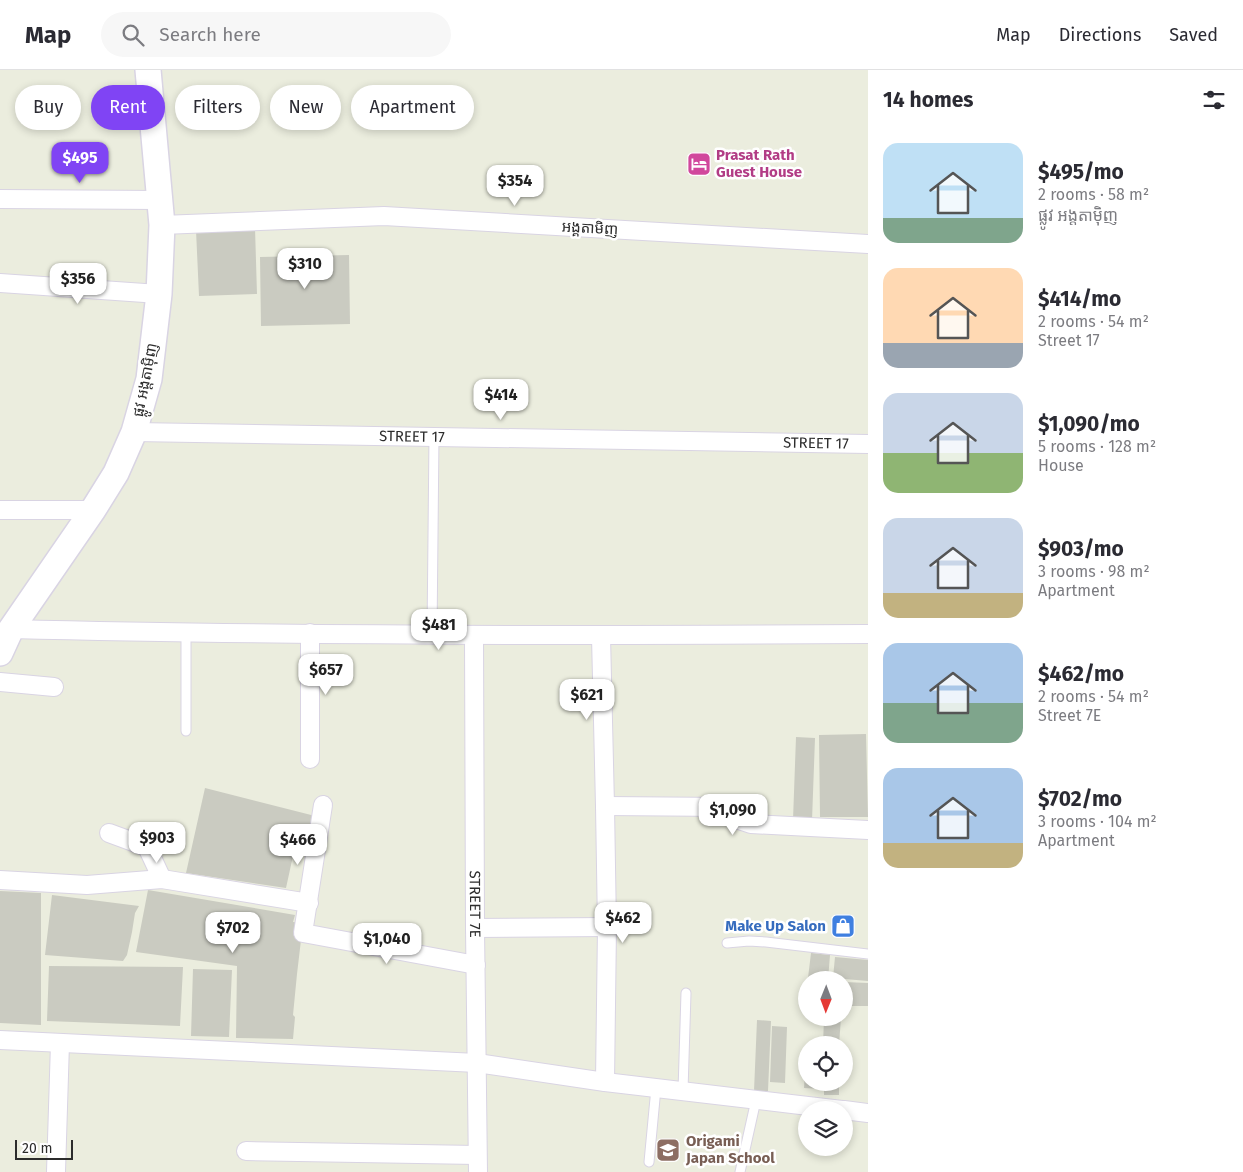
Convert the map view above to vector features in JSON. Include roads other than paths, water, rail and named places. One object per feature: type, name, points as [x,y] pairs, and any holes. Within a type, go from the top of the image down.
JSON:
[{"type":"street","name":"ផ្លូវ អង្តតាម៉ិញ","points":[[0,653],[11,630],[116,473],[134,432],[149,379],[159,294],[162,225],[148,70]]},
{"type":"street","points":[[0,199],[160,200]]},
{"type":"street","name":"អង្គតាមិញ","points":[[162,225],[384,216],[868,244]]},
{"type":"street","points":[[0,283],[159,294]]},
{"type":"street","name":"STREET 17","points":[[134,432],[868,444]]},
{"type":"street","points":[[0,510],[93,510]]},
{"type":"street","points":[[11,630],[186,634],[310,633],[600,636],[868,634]]},
{"type":"street","points":[[310,633],[310,760]]},
{"type":"street","name":"STREET 7E","points":[[474,635],[478,1164]]},
{"type":"street","points":[[600,636],[607,927],[605,1082]]},
{"type":"street","points":[[0,682],[54,687]]},
{"type":"street","points":[[323,805],[303,933],[476,965]]},
{"type":"street","points":[[605,806],[727,807],[736,811],[739,820],[751,824],[868,830]]},
{"type":"street","points":[[109,833],[147,847],[162,880]]},
{"type":"street","points":[[0,880],[87,885],[162,880],[308,903]]},
{"type":"street","points":[[475,928],[607,927]]},
{"type":"street","points":[[0,1040],[477,1063],[605,1082],[798,1105]]},
{"type":"street","points":[[56,1172],[60,1043]]},
{"type":"street","points":[[853,1111],[868,1113]]},
{"type":"street","points":[[246,1151],[478,1164]]},
{"type":"lane","points":[[432,635],[434,436]]},
{"type":"lane","points":[[186,634],[186,731]]},
{"type":"lane","points":[[727,944],[750,941],[766,942],[868,954]]},
{"type":"lane","points":[[682,1091],[686,993]]},
{"type":"lane","points":[[649,1162],[656,1088]]},
{"type":"lane","points":[[740,1172],[756,1100]]},
{"type":"place","name":"Prasat Rath Guest House","points":[[699,164]]},
{"type":"place","name":"Make Up Salon","points":[[843,926]]},
{"type":"place","name":"Origami Japan School","points":[[668,1150]]}]
